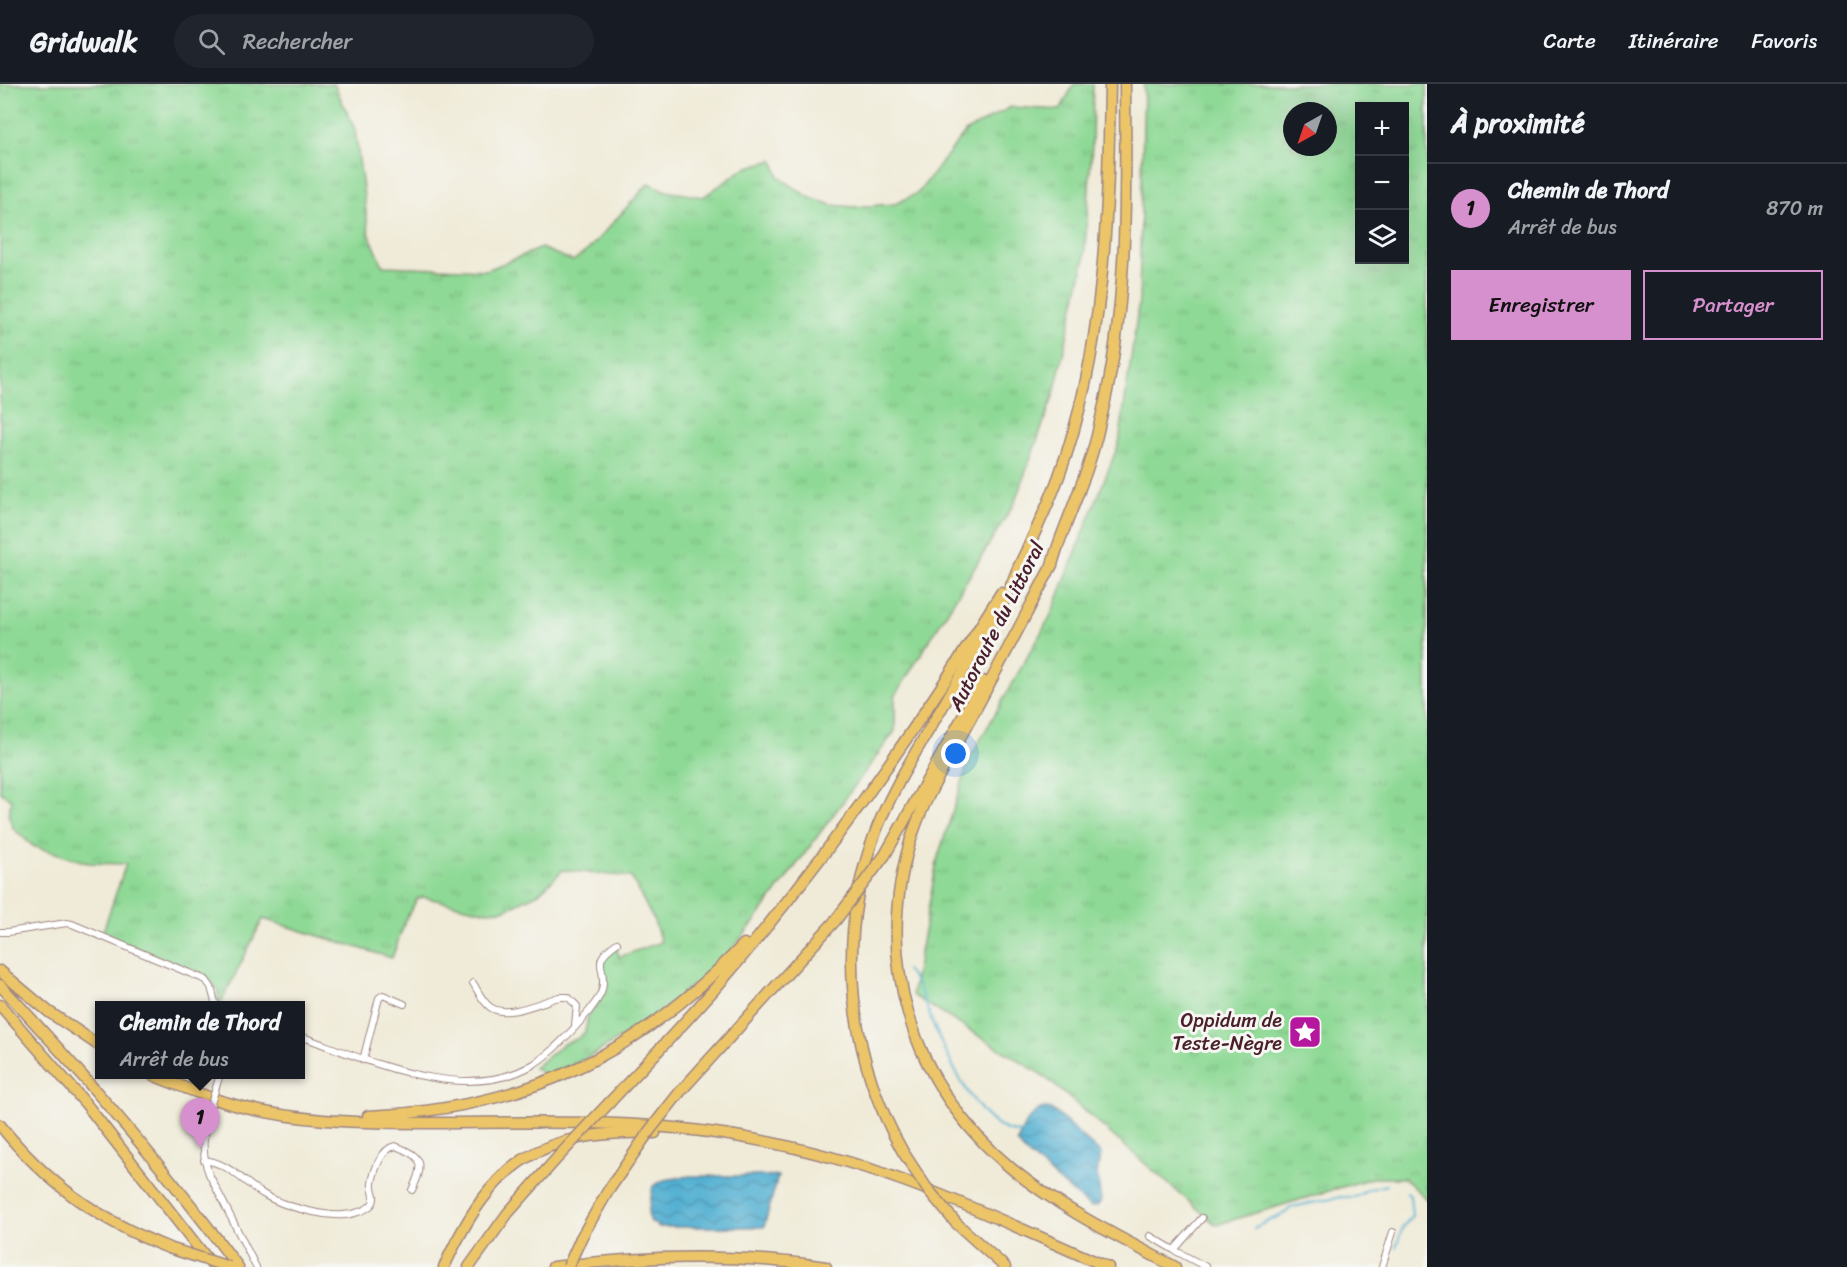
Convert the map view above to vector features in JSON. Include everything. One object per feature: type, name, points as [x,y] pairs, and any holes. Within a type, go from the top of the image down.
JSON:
[{"type":"highway","name":"Autoroute du Littoral","points":[[1005,1267],[956,1223],[926,1187],[903,1152],[882,1112],[864,1060],[854,1008],[852,965],[857,904],[873,839],[891,799],[1008,594],[1060,473],[1080,408],[1096,336],[1104,262],[1109,178],[1110,84]]},
{"type":"highway","name":"Autoroute du Littoral","points":[[1125,84],[1126,192],[1118,322],[1101,419],[1081,485],[1052,565],[935,784],[915,827],[905,860],[898,897],[898,928],[901,982],[909,1017],[928,1067],[950,1103],[976,1134],[1013,1169],[1046,1194],[1102,1228],[1175,1267]]},
{"type":"highway","points":[[568,1267],[581,1238],[608,1191],[650,1130],[680,1092],[835,921],[885,855],[984,679],[1045,562],[1058,544]]},
{"type":"highway","points":[[469,1267],[508,1213],[720,982],[795,890],[890,759],[1017,571]]},
{"type":"highway","points":[[271,1113],[363,1117],[409,1114],[458,1107],[505,1096],[560,1076],[606,1054],[662,1019],[721,968],[795,890]]},
{"type":"highway","points":[[0,971],[49,1012],[95,1043]]},
{"type":"highway","points":[[0,985],[90,1084],[238,1267]]},
{"type":"highway","points":[[0,1005],[86,1104],[214,1267]]},
{"type":"highway","points":[[164,1079],[220,1101],[271,1113],[319,1120],[384,1123],[603,1123],[713,1133],[777,1143],[840,1160],[907,1182],[1108,1267]]},
{"type":"highway","points":[[0,1125],[37,1167],[75,1198],[121,1226],[170,1248],[229,1267]]},
{"type":"highway","points":[[445,1265],[458,1239],[483,1200],[500,1178],[515,1164],[545,1147],[590,1135],[627,1132],[675,1134],[783,1150],[852,1169],[994,1217]]},
{"type":"highway","points":[[553,1267],[651,1258],[734,1256],[826,1267]]},
{"type":"street","points":[[0,932],[8,933],[72,924],[206,980],[211,987],[215,1001]]},
{"type":"street","points":[[305,1038],[363,1060],[436,1078],[477,1080],[494,1079],[512,1074],[536,1063],[553,1049],[588,1012],[601,994],[603,984],[600,960],[617,943]]},
{"type":"street","points":[[473,983],[491,1008],[504,1012],[559,996],[568,997],[577,1006],[575,1025]]},
{"type":"street","points":[[363,1060],[379,998],[383,995],[404,1004]]},
{"type":"street","points":[[218,1079],[208,1114],[204,1138],[204,1160],[256,1267]]},
{"type":"street","points":[[204,1160],[220,1163],[264,1195],[294,1207],[327,1214],[347,1215],[362,1211],[372,1204],[375,1198],[372,1183],[382,1155],[387,1149],[395,1146],[414,1156],[421,1166],[420,1174],[412,1190]]},
{"type":"street","points":[[1174,1250],[1202,1218]]},
{"type":"street","points":[[1382,1267],[1393,1232]]},
{"type":"street","points":[[1150,1236],[1206,1267]]},
{"type":"green space","points":[[0,84],[334,84],[355,130],[369,234],[383,266],[487,270],[541,248],[573,261],[588,250],[649,183],[666,191],[703,197],[745,168],[773,160],[779,177],[810,198],[832,205],[854,207],[895,204],[918,193],[966,131],[1011,107],[1060,110],[1074,84],[1093,84],[1092,144],[1084,262],[1054,394],[1014,504],[895,696],[895,731],[755,921],[723,960],[656,1015],[598,1052],[548,1077],[534,1068],[563,1044],[577,1039],[585,1032],[588,1016],[600,1000],[604,958],[609,952],[617,948],[619,957],[661,942],[654,921],[631,877],[563,870],[539,893],[504,910],[484,911],[423,897],[417,899],[406,919],[392,958],[263,919],[222,1001],[219,1001],[217,989],[205,975],[102,934],[126,864],[88,863],[33,846],[13,828],[8,814],[12,800],[0,792]]},
{"type":"green space","points":[[1144,84],[1427,84],[1427,1199],[1404,1178],[1372,1178],[1216,1225],[1044,1076],[912,995],[938,857],[970,758],[1051,615],[1119,443],[1139,301]]},
{"type":"water","points":[[1044,1108],[1054,1111],[1101,1154],[1097,1174],[1101,1201],[1097,1206],[1090,1207],[1024,1151],[1017,1142],[1031,1117]]},
{"type":"water","points":[[690,1176],[778,1176],[764,1227],[659,1227],[651,1222],[648,1214],[653,1186],[664,1180]]},
{"type":"waterway","points":[[906,970],[919,988],[945,1051],[971,1096],[991,1120],[1004,1129],[1020,1133]]},
{"type":"waterway","points":[[1254,1228],[1285,1213],[1292,1207],[1341,1197],[1355,1197],[1370,1189],[1386,1185]]},
{"type":"waterway","points":[[1396,1247],[1403,1227],[1412,1216],[1410,1196],[1407,1193]]},
{"type":"place","name":"Oppidum de Teste-Nègre","points":[[1305,1032]]},
{"type":"place","name":"Chemin de Thord","points":[[200,1148]]}]
